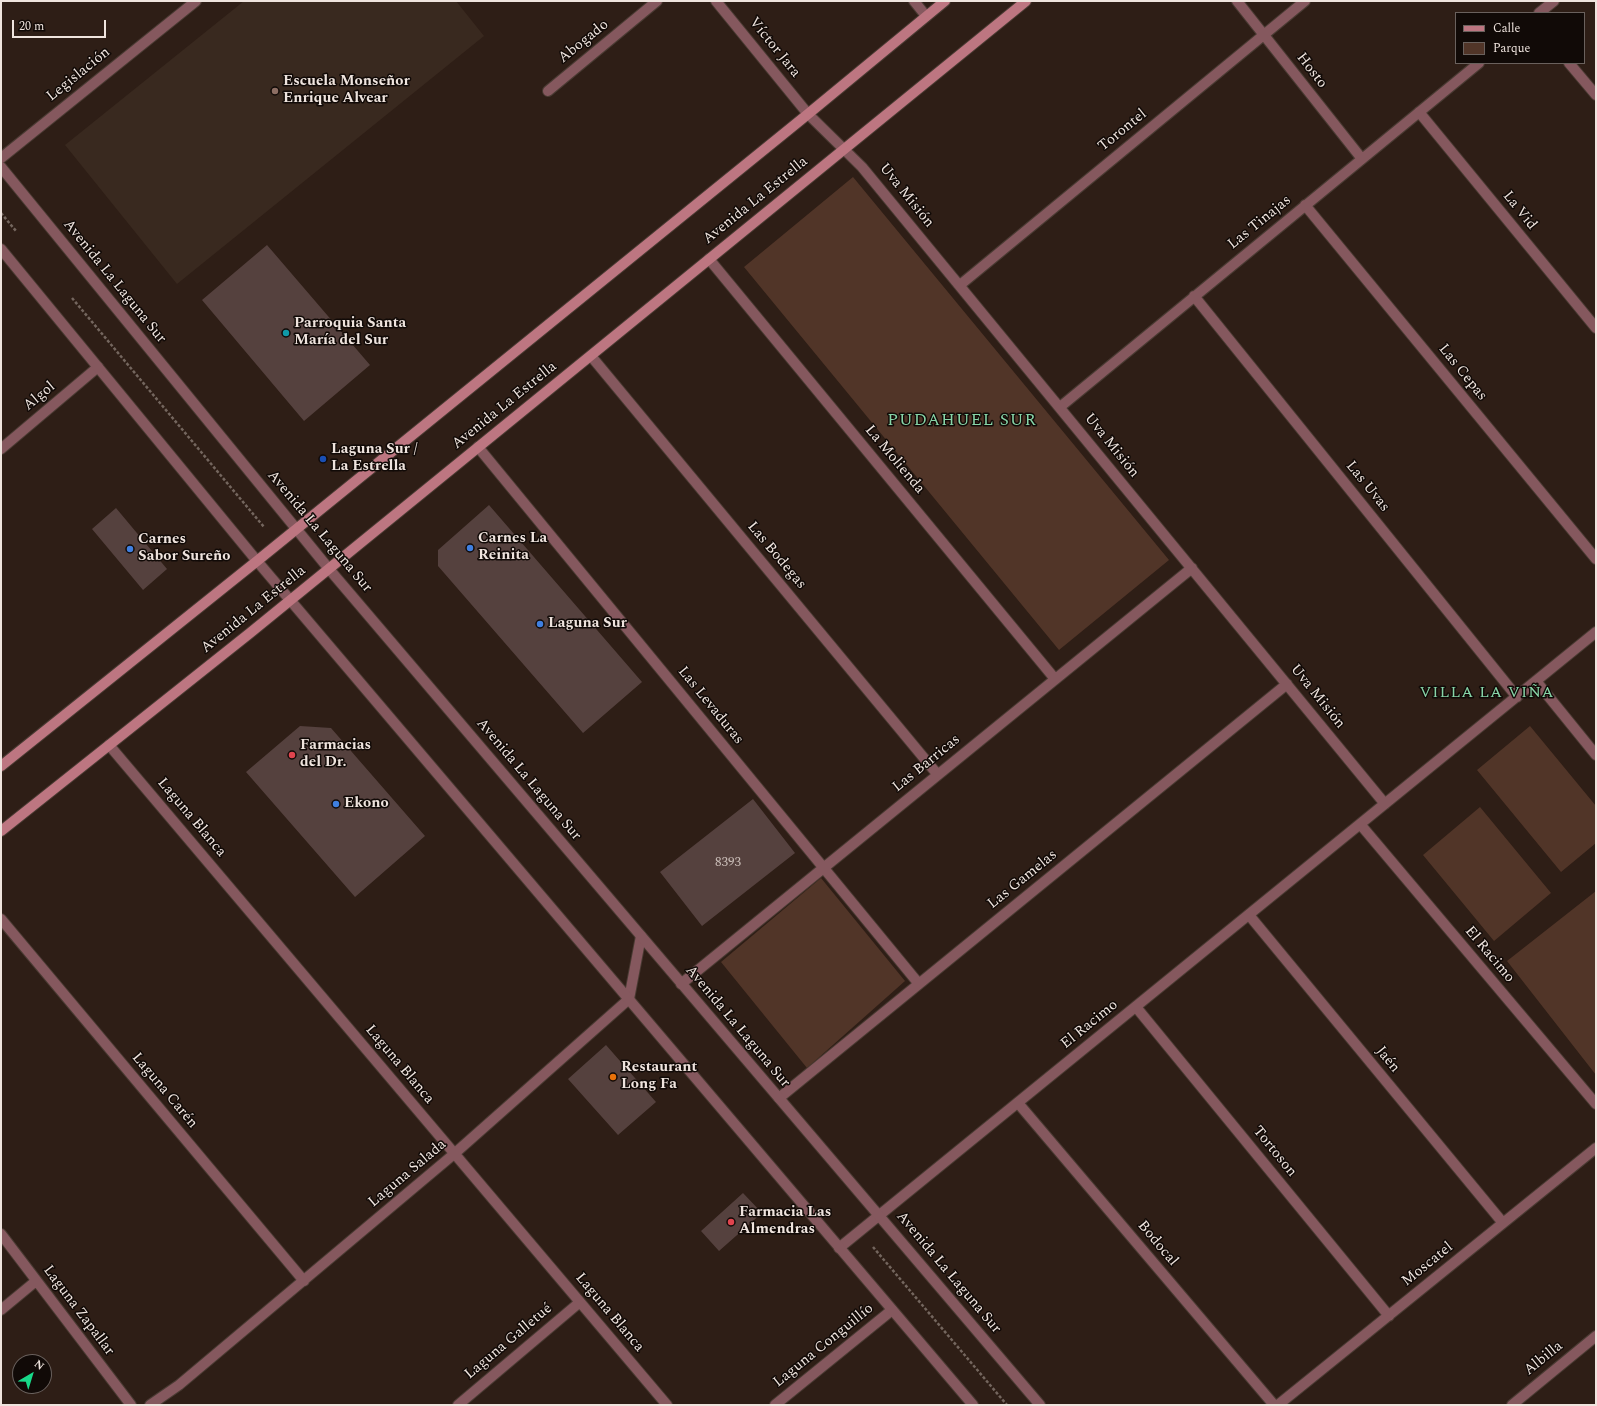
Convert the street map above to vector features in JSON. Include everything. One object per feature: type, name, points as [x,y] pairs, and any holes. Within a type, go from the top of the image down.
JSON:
[{"type":"main road","points":[[1,766],[257,561],[945,1]]},
{"type":"main road","name":"Avenida La Estrella","points":[[1,831],[291,600],[1026,1]]},
{"type":"street","name":"Legislación","points":[[1,158],[196,1]]},
{"type":"street","name":"Abogado","points":[[548,90],[657,1]]},
{"type":"street","name":"Víctor Jara","points":[[716,1],[808,114]]},
{"type":"street","points":[[914,1],[926,16]]},
{"type":"street","name":"Hosto","points":[[1237,1],[1362,159]]},
{"type":"street","name":"Torontel","points":[[960,285],[1305,1]]},
{"type":"street","points":[[1540,12],[1554,1]]},
{"type":"street","name":"Las Tinajas","points":[[1060,407],[1477,64]]},
{"type":"street","points":[[1571,64],[1596,95]]},
{"type":"street","name":"La Vid","points":[[1419,112],[1596,328]]},
{"type":"street","name":"Uva Misión","points":[[808,114],[862,166],[1385,804]]},
{"type":"street","name":"Avenida La Laguna Sur","points":[[1,167],[329,569],[1040,1405]]},
{"type":"street","name":"Las Cepas","points":[[1305,205],[1596,559]]},
{"type":"street","points":[[1,249],[257,561],[973,1405]]},
{"type":"street","name":"La Molienda","points":[[709,259],[1056,679]]},
{"type":"street","name":"Las Uvas","points":[[1194,296],[1517,696]]},
{"type":"street","name":"Las Bodegas","points":[[591,356],[938,775]]},
{"type":"street","name":"Algol","points":[[1,449],[98,367]]},
{"type":"street","name":"Las Levaduras","points":[[478,447],[919,984]]},
{"type":"street","name":"Las Barricas","points":[[681,984],[1192,568]]},
{"type":"street","name":"El Racimo","points":[[839,1248],[1596,632]]},
{"type":"street","points":[[1536,681],[1596,755]]},
{"type":"street","name":"Las Gamelas","points":[[779,1098],[1287,684]]},
{"type":"street","name":"Laguna Blanca","points":[[109,745],[667,1405]]},
{"type":"street","name":"El Racimo","points":[[1360,824],[1596,1104]]},
{"type":"street","name":"Jaén","points":[[1249,915],[1502,1223]]},
{"type":"street","name":"Laguna Carén","points":[[1,919],[304,1281]]},
{"type":"street","points":[[629,999],[641,936]]},
{"type":"street","name":"Laguna Salada","points":[[150,1405],[179,1385],[454,1154],[629,999]]},
{"type":"street","name":"Tortoson","points":[[1136,1006],[1389,1316]]},
{"type":"street","name":"Bodocal","points":[[1018,1103],[1274,1405]]},
{"type":"street","name":"Moscatel","points":[[1278,1405],[1596,1148]]},
{"type":"street","name":"Laguna Zapallar","points":[[1,1234],[131,1405]]},
{"type":"street","points":[[1,1310],[36,1281]]},
{"type":"street","name":"Laguna Galletué","points":[[458,1405],[580,1302]]},
{"type":"street","name":"Laguna Conguillío","points":[[775,1405],[892,1310]]},
{"type":"street","name":"Albilla","points":[[1512,1405],[1596,1336]]},
{"type":"shaded area","name":"Escuela Monseñor Enrique Alvear","points":[[244,1],[456,1],[484,36],[177,284],[65,145]]},
{"type":"green space","points":[[853,177],[1169,560],[1059,650],[744,267]]},
{"type":"green space","points":[[1530,726],[1596,806],[1596,843],[1561,872],[1477,770]]},
{"type":"green space","points":[[1480,807],[1551,893],[1494,941],[1423,855]]},
{"type":"green space","points":[[821,878],[905,981],[807,1068],[721,962]]},
{"type":"green space","points":[[1596,891],[1596,1075],[1507,961]]},
{"type":"building","name":"Parroquia Santa María del Sur","points":[[267,245],[370,365],[304,421],[202,300]]},
{"type":"building","name":"Laguna Sur","points":[[489,505],[642,682],[583,733],[438,566],[438,550]]},
{"type":"building","name":"Carnes Sabor Sureño","points":[[116,508],[167,569],[143,590],[92,529]]},
{"type":"building","name":"Ekono","points":[[300,726],[331,728],[425,836],[355,897],[246,772]]},
{"type":"building","points":[[753,799],[795,853],[702,926],[660,872]]},
{"type":"building","points":[[606,1045],[656,1102],[618,1135],[568,1079]]},
{"type":"building","name":"Farmacia Las Almendras","points":[[743,1193],[762,1213],[719,1251],[701,1231]]},
{"type":"place","name":"Escuela Monseñor Enrique Alvear","points":[[275,91]]},
{"type":"place","name":"Parroquia Santa María del Sur","points":[[286,333]]},
{"type":"place","name":"Laguna Sur / La Estrella","points":[[323,459]]},
{"type":"place","name":"Carnes La Reinita","points":[[470,548]]},
{"type":"place","name":"Carnes Sabor Sureño","points":[[130,549]]},
{"type":"place","name":"Laguna Sur","points":[[540,624]]},
{"type":"place","name":"Farmacias del Dr.","points":[[292,755]]},
{"type":"place","name":"Ekono","points":[[336,804]]},
{"type":"place","name":"Restaurant Long Fa","points":[[613,1077]]},
{"type":"place","name":"Farmacia Las Almendras","points":[[731,1222]]},
{"type":"district","name":"PUDAHUEL SUR","points":[[962,422]]},
{"type":"district","name":"VILLA LA VIÑA","points":[[1487,694]]}]
